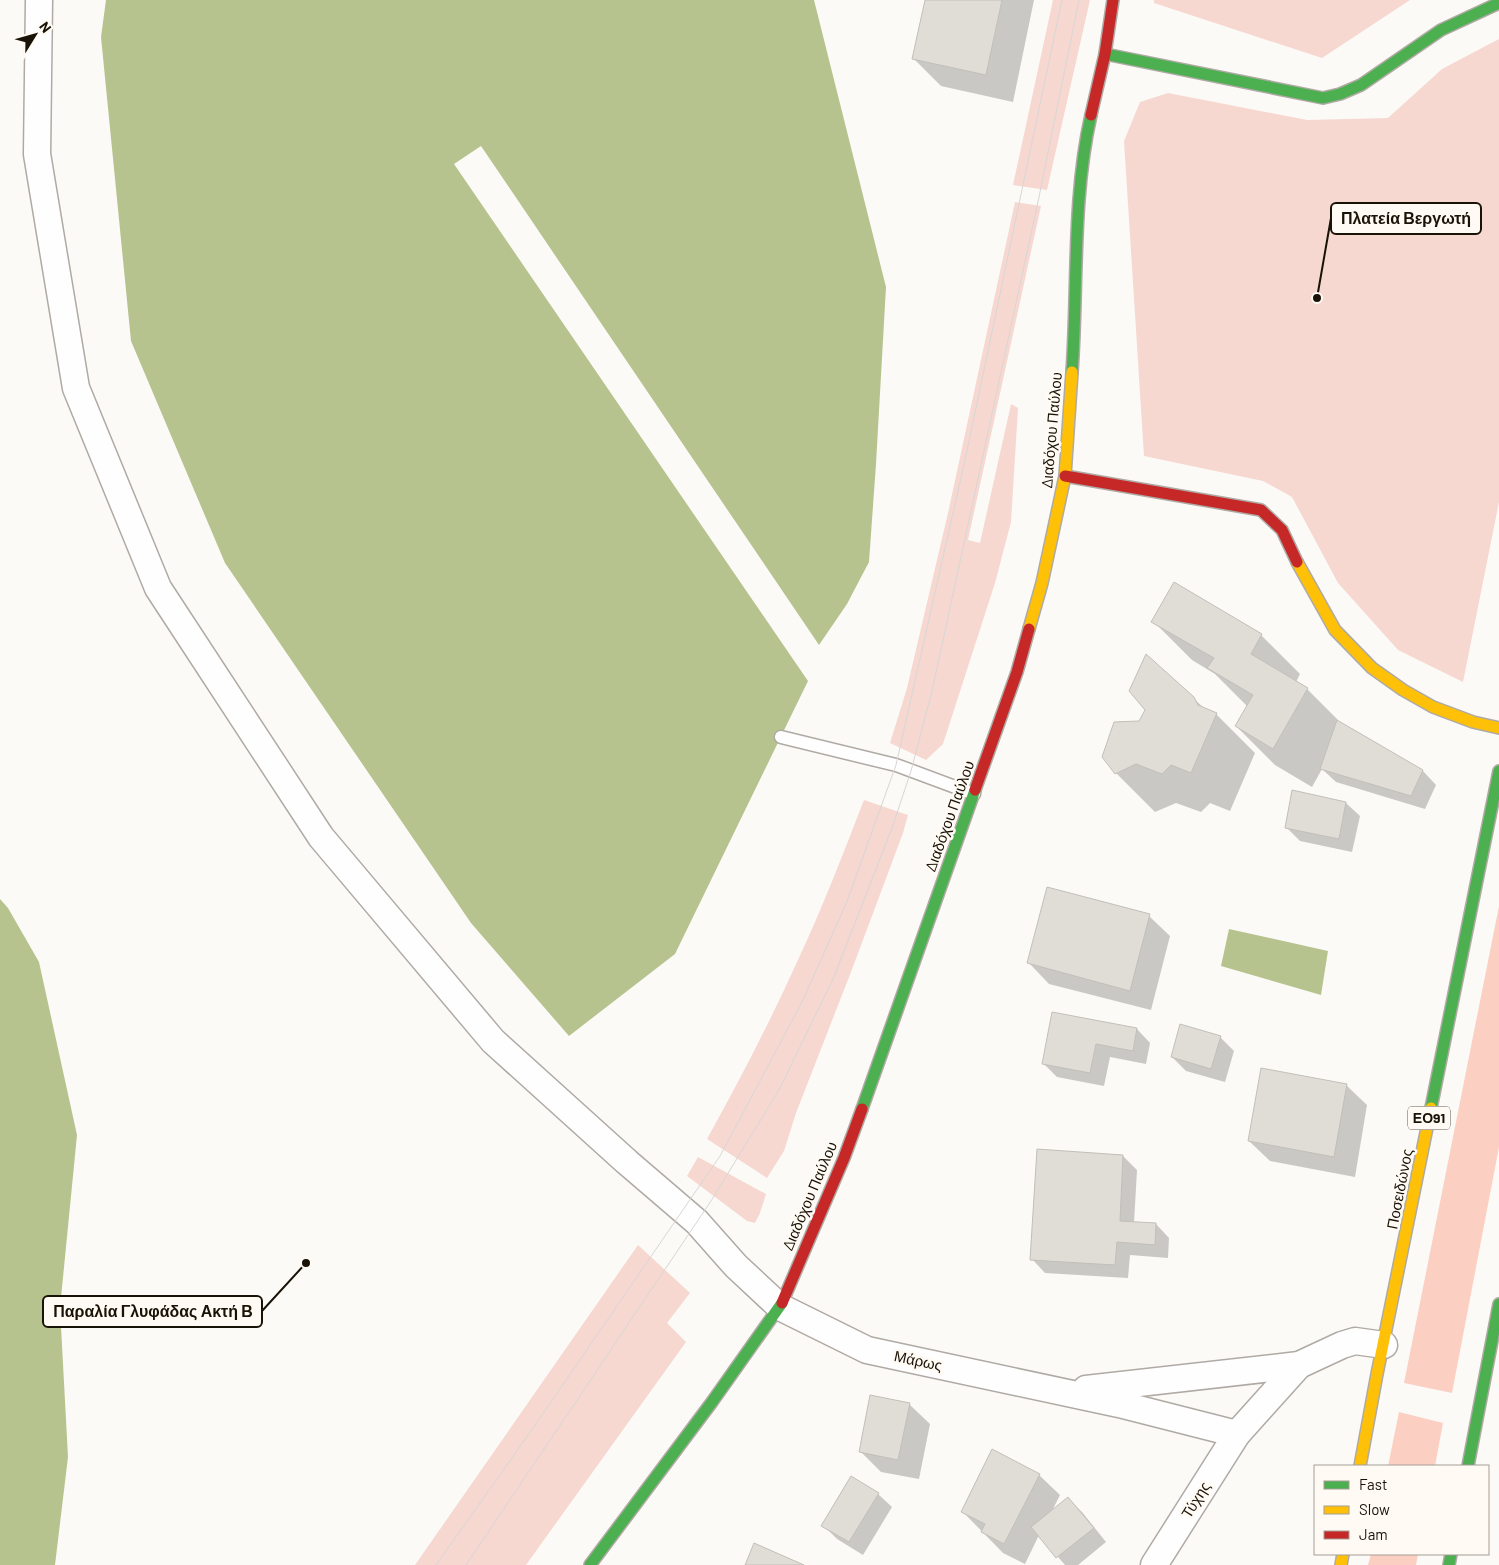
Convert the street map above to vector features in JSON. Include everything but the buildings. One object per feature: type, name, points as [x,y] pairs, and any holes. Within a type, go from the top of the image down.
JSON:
[{"type":"main road","name":"Διαδόχου Παύλου","points":[[590,1565],[780,1307],[844,1158],[1020,663],[1042,583],[1065,476],[1074,361],[1077,235],[1085,143],[1105,54],[1113,0]]},
{"type":"main road","points":[[1105,54],[1303,96],[1323,98],[1340,94],[1361,85],[1441,30],[1499,3]]},
{"type":"main road","points":[[1065,476],[1261,510],[1282,530],[1305,578],[1335,630],[1372,668],[1403,690],[1433,707],[1473,722],[1499,728]]},
{"type":"main road","name":"Ποσειδώνος","points":[[1360,1465],[1499,771]]},
{"type":"main road","points":[[1468,1465],[1499,1304]]},
{"type":"street","name":"Μάρως","points":[[39,0],[38,154],[76,388],[158,588],[321,838],[493,1042],[697,1222],[736,1266],[780,1307],[868,1350],[1119,1404],[1237,1434],[1299,1364]]},
{"type":"street","name":"Μάρως","points":[[1063,1392],[1299,1364],[1355,1341],[1384,1345]]},
{"type":"street","name":"Τύχης","points":[[1154,1565],[1237,1434]]},
{"type":"lane","points":[[781,737],[896,766],[974,794]]},
{"type":"shaded area","points":[[106,0],[814,0],[886,287],[869,562],[847,604],[819,645],[481,146],[454,164],[808,681],[675,954],[569,1036],[471,923],[225,563],[131,341],[101,37]]},
{"type":"shaded area","points":[[1053,0],[1090,0],[1047,190],[1013,185]]},
{"type":"shaded area","points":[[1154,0],[1410,0],[1322,58],[1154,3]]},
{"type":"shaded area","points":[[1499,39],[1499,502],[1463,682],[1398,650],[1338,583],[1292,497],[1263,481],[1144,456],[1124,141],[1140,102],[1168,93],[1307,120],[1388,118],[1442,69]]},
{"type":"shaded area","points":[[1015,202],[1041,206],[968,540],[980,543],[1011,404],[1018,408],[1011,522],[995,583],[943,744],[926,760],[890,743],[907,688],[948,513]]},
{"type":"shaded area","points":[[864,800],[908,815],[851,972],[796,1113],[784,1151],[767,1178],[707,1139],[787,984],[824,902]]},
{"type":"shaded area","points":[[0,899],[8,908],[39,962],[77,1135],[60,1308],[68,1457],[55,1565],[0,1565]]},
{"type":"shaded area","points":[[1499,906],[1499,1147],[1452,1393],[1404,1383]]},
{"type":"shaded area","points":[[1229,929],[1328,951],[1321,995],[1221,966]]},
{"type":"shaded area","points":[[698,1157],[766,1194],[755,1223],[747,1221],[687,1176]]},
{"type":"shaded area","points":[[638,1245],[690,1293],[667,1323],[686,1342],[526,1565],[415,1565]]},
{"type":"shaded area","points":[[1399,1412],[1443,1423],[1435,1465],[1388,1465]]},
{"type":"shaded area","points":[[1371,1555],[1418,1555],[1416,1565],[1368,1565]]},
{"type":"tram line","points":[[436,1565],[531,1431],[720,1156],[801,1004],[846,904],[896,765],[965,460],[1062,0]]},
{"type":"tram line","points":[[466,1565],[711,1201],[779,1090],[833,979],[892,828],[911,771],[932,691],[1039,197],[1079,0]]},
{"type":"traffic: fast","points":[[1105,54],[1323,98],[1340,94],[1361,85],[1441,30],[1499,3]]},
{"type":"traffic: fast","points":[[1072,372],[1078,211],[1085,147],[1091,115]]},
{"type":"traffic: fast","points":[[1431,1108],[1499,771]]},
{"type":"traffic: fast","points":[[862,1109],[975,790]]},
{"type":"traffic: fast","points":[[590,1565],[712,1402],[782,1303]]},
{"type":"traffic: fast","points":[[1468,1465],[1499,1304]]},
{"type":"traffic: fast","points":[[1449,1565],[1451,1555]]},
{"type":"traffic: slow","points":[[1029,629],[1042,583],[1065,476],[1072,372]]},
{"type":"traffic: slow","points":[[1297,562],[1335,630],[1372,668],[1403,690],[1433,707],[1473,722],[1499,728]]},
{"type":"traffic: slow","points":[[1360,1465],[1431,1108]]},
{"type":"traffic: slow","points":[[1341,1565],[1343,1555]]},
{"type":"traffic: jam","points":[[1091,115],[1105,54],[1113,0]]},
{"type":"traffic: jam","points":[[1065,476],[1261,510],[1282,530],[1297,562]]},
{"type":"traffic: jam","points":[[975,790],[1017,672],[1029,629]]},
{"type":"traffic: jam","points":[[782,1303],[844,1158],[862,1109]]},
{"type":"place","name":"Πλατεία Βεργωτή","points":[[1317,298]]},
{"type":"place","name":"Παραλία Γλυφάδας Ακτή Β","points":[[306,1263]]}]
